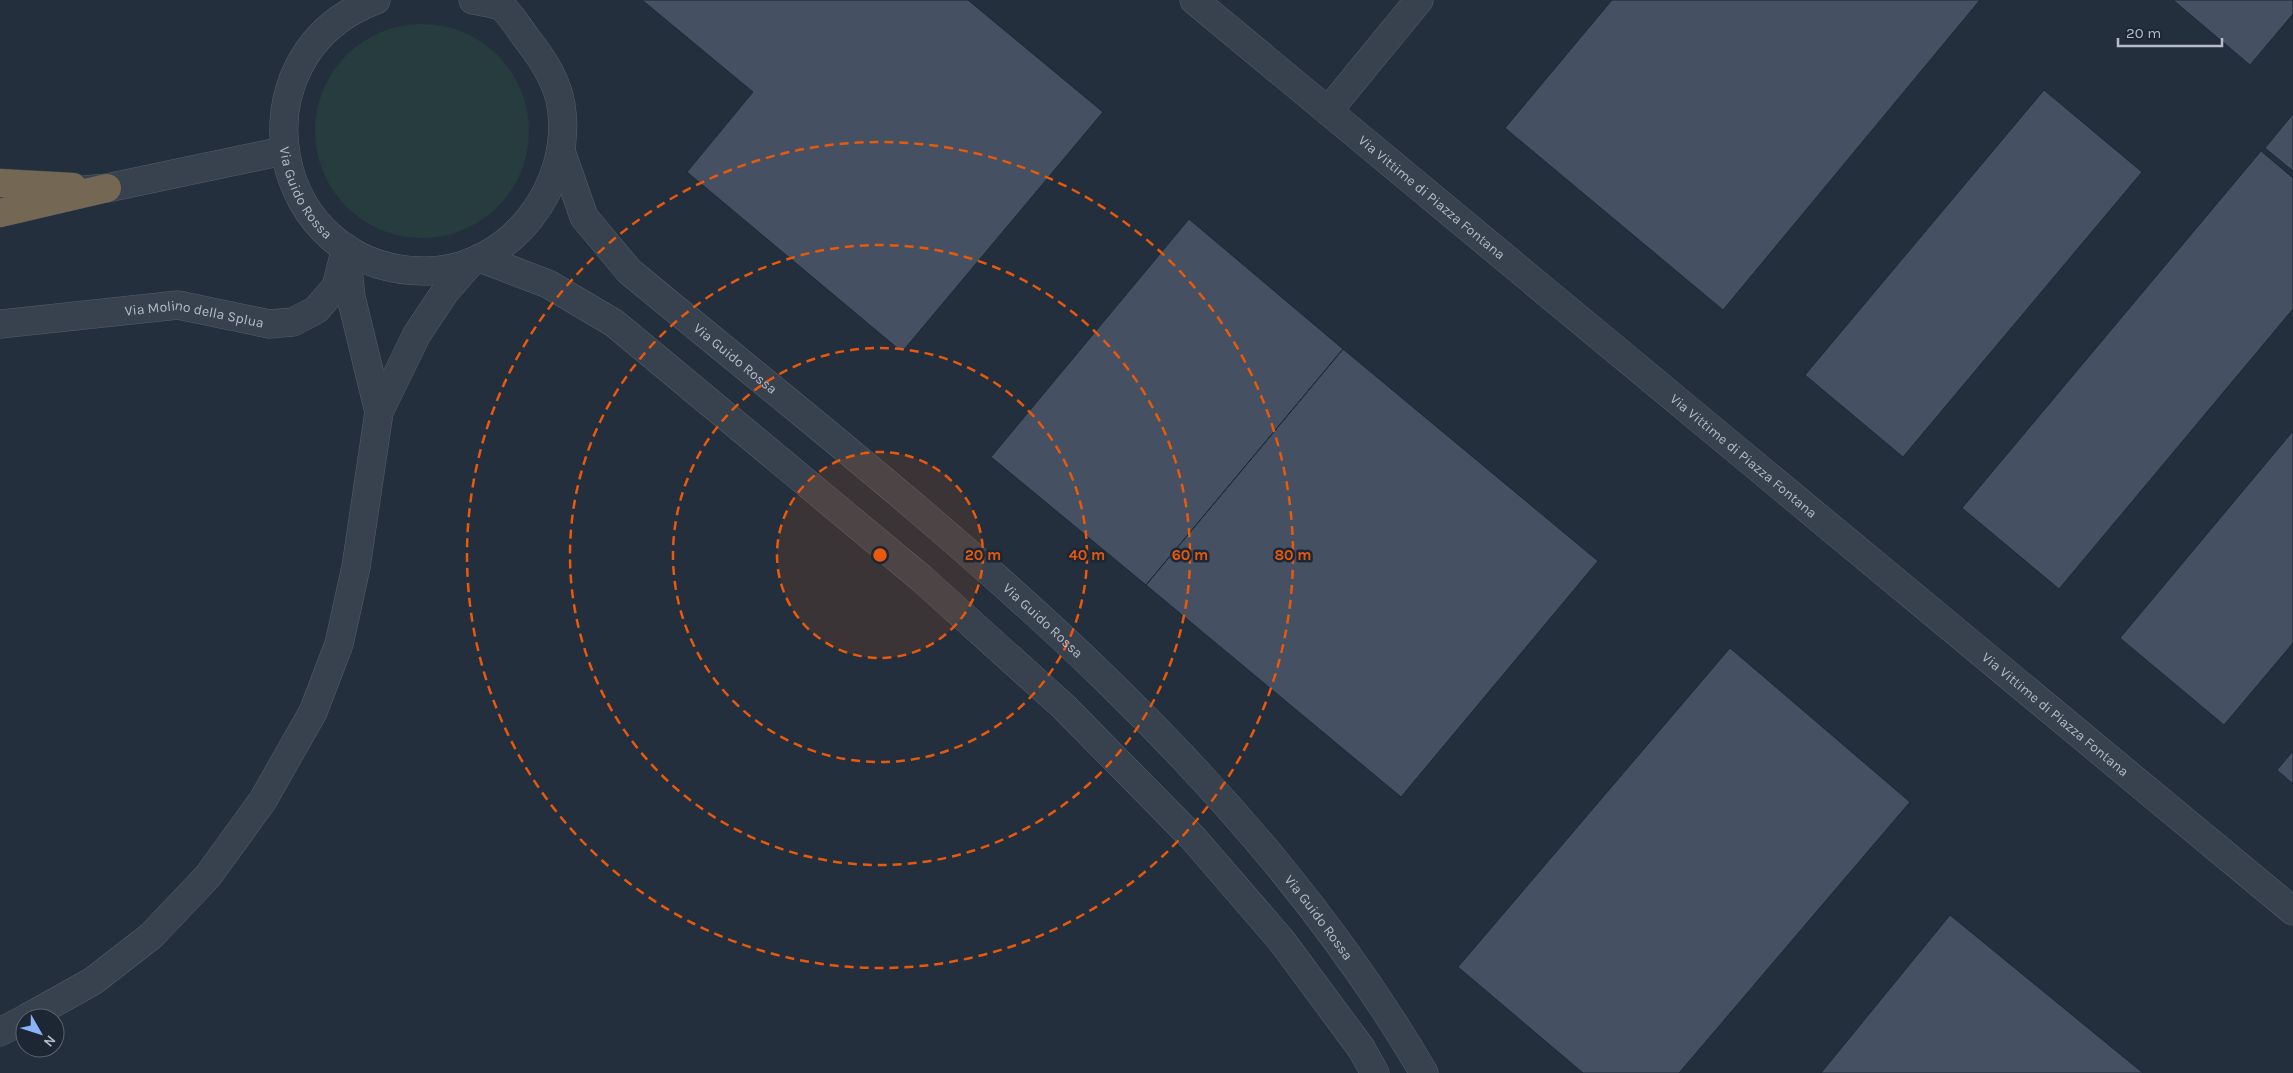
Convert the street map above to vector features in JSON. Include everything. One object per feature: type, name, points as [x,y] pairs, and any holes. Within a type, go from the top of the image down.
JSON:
[{"type":"highway","points":[[0,184],[107,188]]},
{"type":"highway","points":[[0,213],[107,188]]},
{"type":"street","name":"Via Guido Rossa","points":[[376,0],[355,8],[321,34],[297,68],[284,109],[283,151],[294,189],[316,223],[346,248],[386,266],[428,271],[475,260],[519,232],[547,195],[561,150],[561,105],[545,61],[503,4],[473,0]]},
{"type":"street","name":"Via Vittime di Piazza Fontana","points":[[1194,0],[2293,911]]},
{"type":"street","points":[[1328,111],[1419,0]]},
{"type":"street","name":"Via Guido Rossa","points":[[561,150],[584,217],[629,271],[961,546],[1102,675],[1226,804],[1317,915],[1394,1021],[1424,1073]]},
{"type":"street","points":[[0,198],[107,188],[283,151]]},
{"type":"street","points":[[346,248],[351,297],[379,412]]},
{"type":"street","name":"Via Molino della Splua","points":[[0,324],[178,305],[269,324],[293,322],[316,310],[336,287],[346,248]]},
{"type":"street","points":[[45,1008],[93,981],[151,936],[208,876],[263,800],[314,712],[338,644],[356,568],[379,412],[417,334],[445,292],[475,260],[548,284],[614,323],[921,578],[1063,706],[1193,838],[1281,940],[1361,1048],[1375,1073]]},
{"type":"street","points":[[0,1032],[15,1024]]},
{"type":"green space","points":[[412,24],[432,24],[463,32],[481,42],[498,55],[511,72],[521,90],[527,110],[529,131],[527,152],[521,172],[511,190],[498,207],[481,220],[463,230],[432,238],[412,238],[381,230],[354,214],[339,199],[323,172],[315,141],[315,121],[323,90],[339,63],[354,48],[381,32]]},
{"type":"building","points":[[642,0],[968,0],[1103,112],[902,352],[687,172],[753,92]]},
{"type":"building","points":[[1612,0],[1980,0],[1723,310],[1505,128]]},
{"type":"building","points":[[2173,0],[2293,0],[2293,14],[2250,65]]},
{"type":"building","points":[[2044,90],[2142,172],[1903,457],[1805,375]]},
{"type":"building","points":[[2293,114],[2293,171],[2265,148]]},
{"type":"building","points":[[2261,151],[2293,178],[2293,309],[2059,589],[1962,508]]},
{"type":"building","points":[[1189,219],[1343,349],[1146,585],[991,457]]},
{"type":"building","points":[[1343,349],[1598,561],[1401,797],[1146,585]]},
{"type":"building","points":[[2293,431],[2293,643],[2224,725],[2120,638]]},
{"type":"building","points":[[1730,648],[1910,802],[1679,1073],[1583,1073],[1458,967]]},
{"type":"building","points":[[2293,751],[2293,784],[2277,770]]},
{"type":"building","points":[[1950,915],[2143,1073],[1821,1073]]}]
